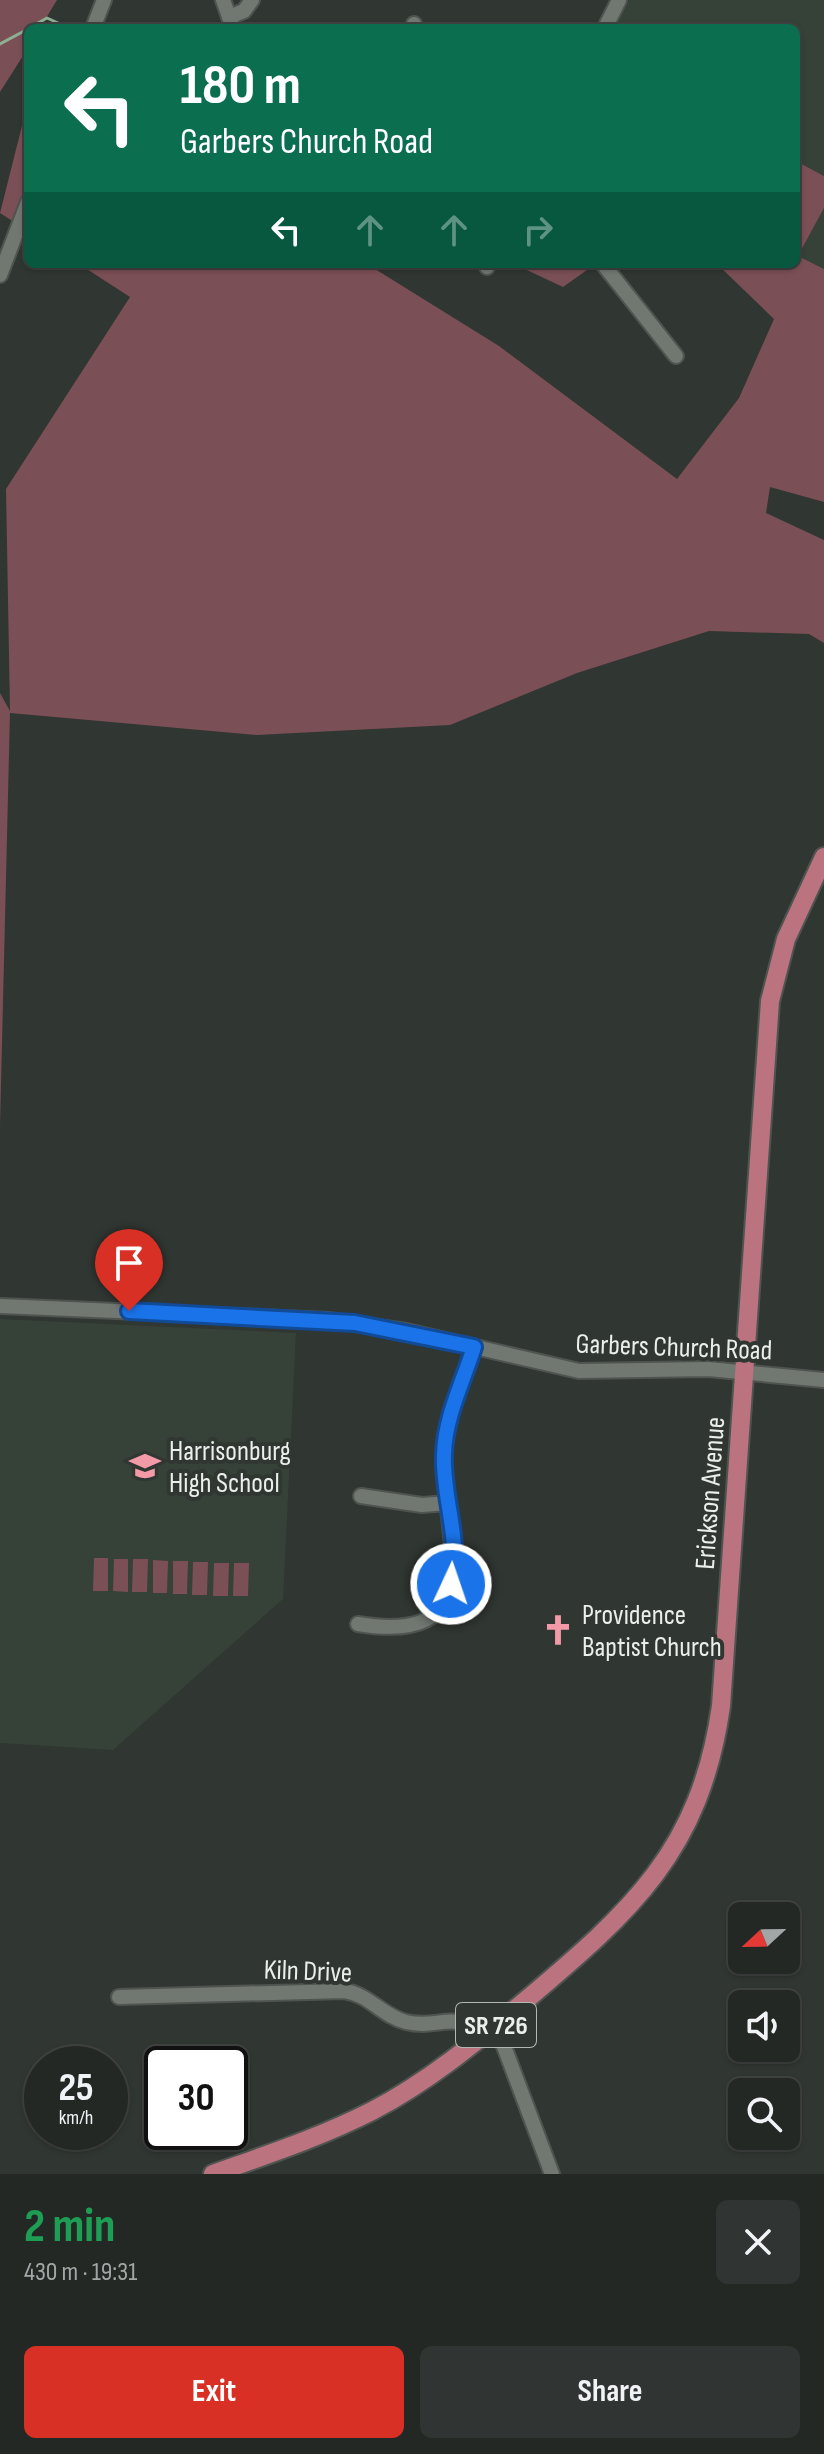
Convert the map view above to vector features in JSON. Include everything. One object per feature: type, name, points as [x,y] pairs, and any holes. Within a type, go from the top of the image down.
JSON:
[{"type":"main road","name":"Erickson Avenue","points":[[213,2174],[256,2167],[370,2112],[433,2075],[490,2030],[632,1905],[673,1849],[704,1785],[721,1706],[770,1001],[791,926],[824,857]]},
{"type":"street","points":[[95,24],[104,0]]},
{"type":"street","points":[[223,0],[231,22],[252,0]]},
{"type":"street","points":[[607,24],[619,0]]},
{"type":"street","points":[[0,275],[24,212]]},
{"type":"street","points":[[606,268],[676,356]]},
{"type":"street","name":"Garbers Church Road","points":[[0,1306],[328,1320],[406,1331],[587,1372],[675,1368],[745,1371],[824,1380]]},
{"type":"street","points":[[358,1624],[385,1629],[408,1626],[430,1616],[444,1600],[455,1565],[444,1469],[446,1434],[474,1347]]},
{"type":"street","points":[[361,1496],[422,1505],[448,1503]]},
{"type":"street","name":"Kiln Drive","points":[[119,1997],[344,1991],[361,1995],[403,2021],[425,2023],[455,2019],[490,2030]]},
{"type":"street","points":[[490,2030],[552,2174]]},
{"type":"shaded area","points":[[0,0],[57,0],[42,24],[24,24],[24,54],[0,92]]},
{"type":"shaded area","points":[[629,0],[824,0],[824,176],[800,163],[800,24],[616,24]]},
{"type":"shaded area","points":[[24,118],[24,228],[0,213]]},
{"type":"shaded area","points":[[800,163],[824,176],[824,208],[800,252]]},
{"type":"shaded area","points":[[824,208],[824,269],[800,257]]},
{"type":"shaded area","points":[[800,257],[824,269],[824,502],[770,487],[766,513],[824,540],[824,643],[809,634],[709,631],[577,673],[450,725],[257,735],[10,713],[0,1126],[0,693],[10,711],[6,489],[130,297],[85,268],[373,268],[499,346],[677,479],[739,398],[774,319],[721,268],[800,268]]},
{"type":"shaded area","points":[[523,268],[590,268],[563,287]]},
{"type":"shaded area","name":"Harrisonburg High School","points":[[0,1319],[296,1333],[283,1599],[113,1750],[0,1743]]},
{"type":"shaded area","points":[[94,1558],[108,1558],[108,1591],[93,1591]]},
{"type":"shaded area","points":[[114,1559],[128,1559],[128,1592],[113,1591]]},
{"type":"shaded area","points":[[133,1559],[148,1559],[147,1592],[132,1592]]},
{"type":"shaded area","points":[[153,1560],[168,1561],[167,1593],[153,1593]]},
{"type":"shaded area","points":[[173,1561],[188,1561],[187,1594],[173,1594]]},
{"type":"shaded area","points":[[193,1562],[208,1562],[207,1595],[192,1595]]},
{"type":"shaded area","points":[[214,1563],[229,1563],[228,1596],[213,1596]]},
{"type":"shaded area","points":[[234,1563],[249,1563],[248,1596],[233,1596]]},
{"type":"waterway","points":[[36,24],[47,18],[60,24]]},
{"type":"waterway","points":[[0,44],[24,31]]},
{"type":"place","name":"Harrisonburg High School","points":[[145,1466]]},
{"type":"place","name":"Providence Baptist Church","points":[[558,1630]]},
{"type":"route","points":[[129,1311],[355,1323],[474,1347],[449,1419],[444,1446],[445,1485],[455,1555],[451,1584]]}]
